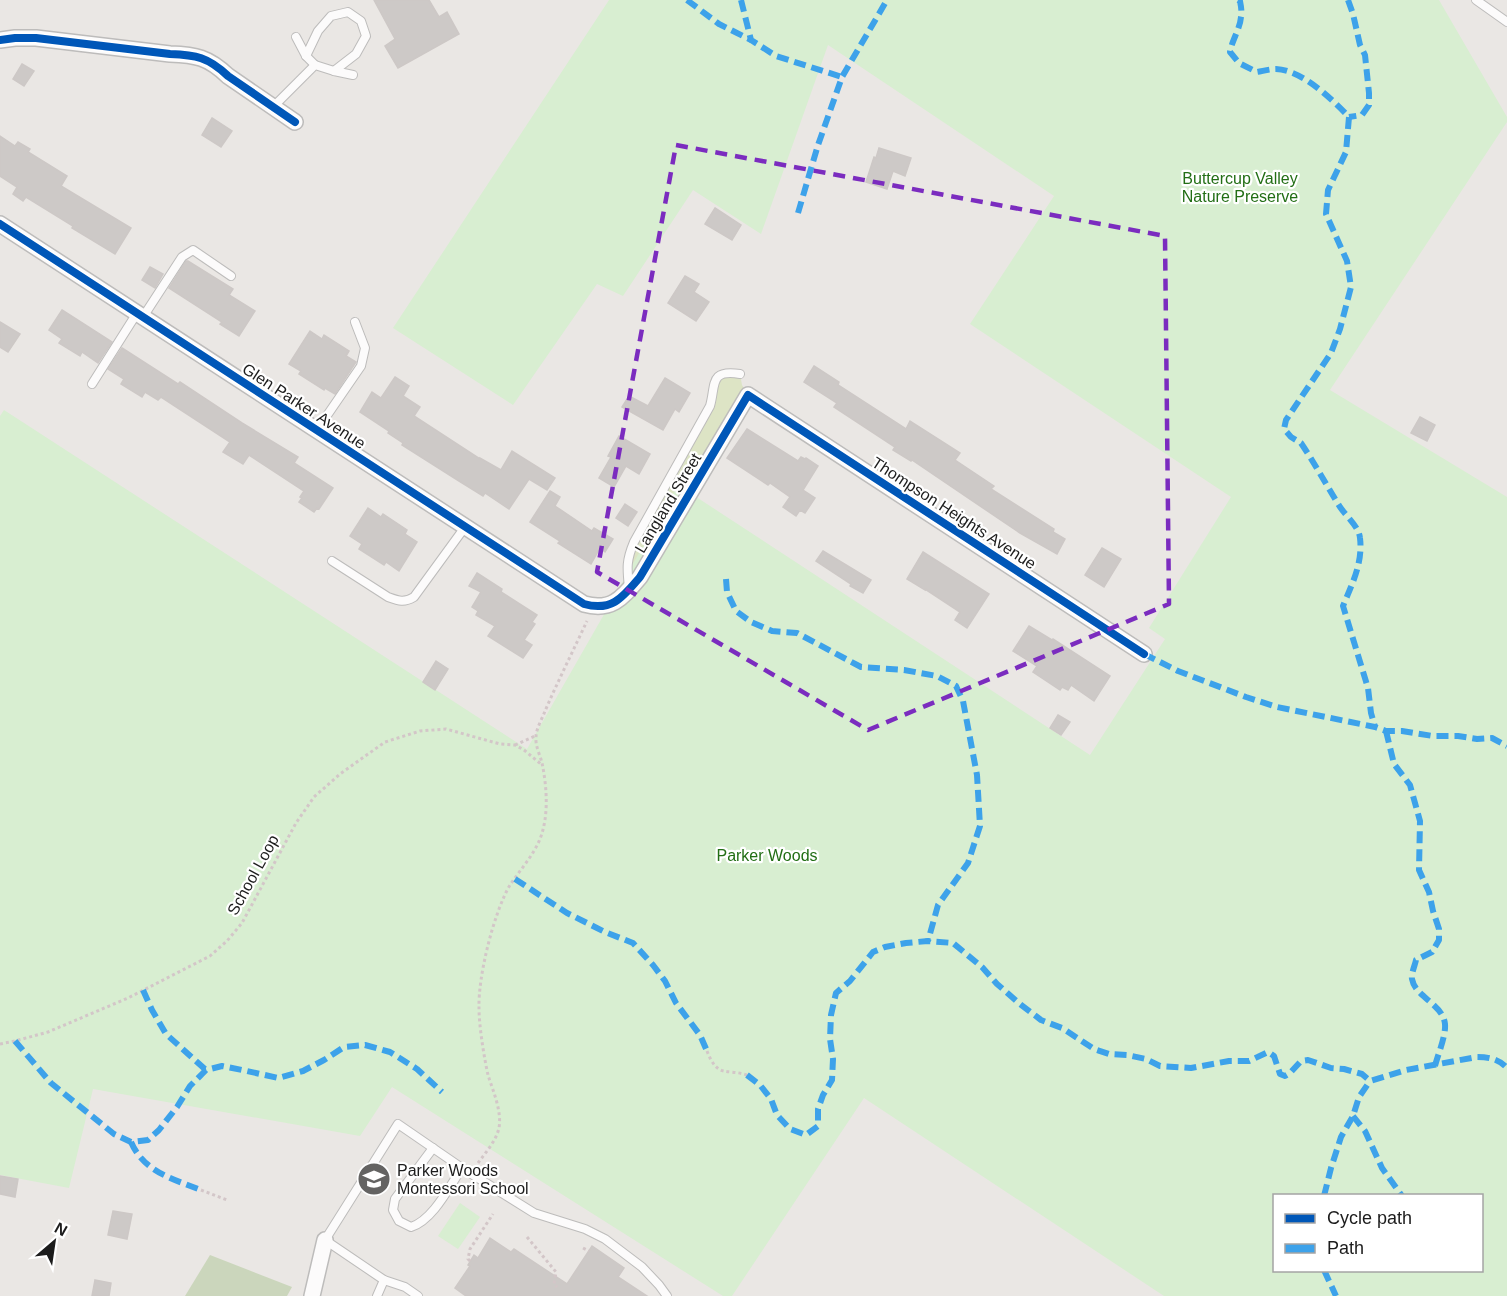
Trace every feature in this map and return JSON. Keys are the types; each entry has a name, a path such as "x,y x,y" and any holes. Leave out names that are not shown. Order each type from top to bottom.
{"street":[{"path":"0,40 36,38 190,55 205,59 295,122"},
{"name":"Glen Parker Avenue","path":"0,224 592,612"},
{"name":"Langland Street","path":"592,612 614,603 640,577 748,394"},
{"name":"Thompson Heights Avenue","path":"748,394 1144,654"},
{"path":"312,1296 325,1240"}],"lane":[{"path":"1476,0 1507,22"},
{"path":"306,56 318,31 331,16 348,12 361,21 366,36 356,54 334,71"},
{"path":"296,37 306,56 315,65 353,75"},
{"path":"273,107 315,65"},
{"path":"92,384 182,257 193,250 231,276"},
{"path":"317,430 361,366 365,348 355,322"},
{"path":"629,590 628,556 710,406 716,378 726,372 740,374"},
{"path":"332,561 388,597 407,601 414,597 465,527"},
{"path":"418,1296 405,1287 384,1281 325,1240 398,1124 534,1213 585,1229 605,1239 642,1267 667,1296"},
{"path":"433,1148 395,1198 393,1210 399,1221 411,1227 430,1216 462,1167"},
{"path":"377,1296 384,1281"}],"path":[{"path":"478,1163 492,1144 499,1126 498,1108 488,1072 479,1006 483,968 493,927 502,903 510,886 531,856 542,833 546,803 542,765 535,736 592,612"},
{"path":"515,745 535,736"},
{"path":"707,1052 711,1061 723,1072 747,1075"},
{"path":"201,1190 226,1200"},
{"path":"470,1261 468,1259 470,1249 493,1214"},
{"path":"527,1237 556,1272 554,1284 557,1287"},
{"path":"583,1248 589,1251"}],"highlighted area":[{"path":"676,145 1165,236 1169,604 868,730 597,572"}],"green space":[{"name":"Parker Woods","path":"609,0 1439,0 1507,117 1507,122 1330,390 1507,497 1507,1296 1164,1296 864,1098 732,1296 723,1296 392,1087 360,1136 93,1089 69,1188 0,1175 0,416 4,410 527,749 678,485 1090,755 1165,639 1149,628 1231,497 970,324 1054,196 828,45 761,234 693,190 623,296 597,284 513,405 393,328"},
{"path":"740,374 742,385 748,395 640,577 627,570 634,542 710,406 716,378"},
{"path":"460,1203 480,1217 458,1249 438,1236"},
{"path":"210,1255 292,1287 287,1296 185,1296"}],"building":[{"path":"374,0 429,0 439,17 447,12 459,34 398,68 385,46 395,39"},
{"path":"22,64 34,71 24,86 13,79"},
{"path":"212,118 232,131 221,147 202,135"},
{"path":"0,136 15,146 18,142 30,149 28,152 67,176 61,186 131,228 115,254 26,197 23,201 13,194 17,187 0,176"},
{"path":"879,148 911,158 905,176 893,171 887,189 866,182"},
{"path":"715,208 741,225 732,240 705,224"},
{"path":"186,261 233,289 229,295 255,311 239,336 220,324 222,322 169,288"},
{"path":"150,267 163,274 155,288 142,280"},
{"path":"685,276 699,284 694,292 709,302 696,321 668,303"},
{"path":"62,310 112,342 98,363 82,352 80,356 59,343 62,339 49,330"},
{"path":"0,322 20,334 8,352 0,347"},
{"path":"310,331 322,339 324,335 349,351 346,356 356,362 335,394 325,388 324,390 299,374 301,371 289,364"},
{"path":"122,348 298,457 294,463 333,488 319,509 317,508 314,512 299,502 304,491 249,455 243,464 223,452 230,442 161,397 158,400 145,392 142,397 121,384 124,379 108,369"},
{"path":"814,366 839,382 838,385 906,429 910,421 960,453 955,460 994,486 991,489 1054,529 1053,532 1065,539 1057,554 1020,533 912,460 893,450 895,447 834,407 837,403 804,382"},
{"path":"395,377 409,386 403,396 420,407 414,416 501,470 512,451 555,478 547,490 529,479 509,509 485,493 483,496 402,445 403,443 388,433 389,431 360,412 372,392 381,398"},
{"path":"665,378 690,393 679,412 675,409 663,430 622,407 629,396 648,406"},
{"path":"1420,417 1435,425 1427,441 1411,433"},
{"path":"747,429 798,461 801,457 806,458 818,466 803,490 815,498 805,513 800,510 796,516 783,507 790,497 727,458"},
{"path":"619,436 650,454 639,474 626,466 614,487 599,478 611,457 608,456"},
{"path":"550,491 560,497 555,506 592,531 594,528 613,539 605,552 600,548 591,564 530,522"},
{"path":"625,504 637,512 628,526 616,518"},
{"path":"368,508 381,517 383,514 407,530 405,534 417,542 399,571 386,562 384,565 359,549 362,544 350,536"},
{"path":"1102,548 1121,559 1104,587 1085,575"},
{"path":"823,551 871,580 863,593 816,561"},
{"path":"923,552 989,594 967,628 955,620 960,612 907,579"},
{"path":"477,573 502,589 501,592 537,615 532,622 535,624 524,640 532,645 523,658 488,636 495,626 476,615 478,611 472,607 481,592 469,586"},
{"path":"1029,626 1110,676 1094,701 1071,685 1068,690 1062,687 1060,690 1033,672 1037,666 1013,651"},
{"path":"436,661 448,669 435,690 423,682"},
{"path":"1058,715 1070,722 1061,735 1050,728"},
{"path":"0,1176 18,1179 15,1197 0,1194"},
{"path":"113,1211 132,1214 127,1239 108,1235"},
{"path":"490,1238 511,1252 514,1249 567,1284 592,1246 624,1268 618,1277 647,1296 466,1296 455,1288 470,1266 468,1265 474,1255 478,1258"},
{"path":"95,1280 111,1283 109,1296 92,1296"}],"marked path":[{"path":"687,0 719,24 751,40"},
{"path":"741,0 751,40 776,56 842,77"},
{"path":"798,213 818,145 842,77 887,0"},
{"path":"1238,0 1241,15 1230,52 1239,63 1257,72 1276,69 1296,74 1325,94 1349,117 1346,152 1328,190 1326,214 1347,261 1351,287 1331,353 1286,420 1284,429 1301,443 1359,534 1360,556 1343,606 1368,688 1375,727"},
{"path":"1348,0 1360,45 1365,55 1369,93 1369,105 1362,115 1349,117"},
{"path":"726,579 727,592 736,611 751,622 772,631 797,633 861,667 904,670 937,676 956,686 963,701 977,775 980,826 968,863 938,905 928,941"},
{"path":"1144,654 1178,671 1277,707 1386,731 1477,739 1492,738 1507,746"},
{"path":"1386,731 1394,764 1410,785 1420,821 1419,870 1429,892 1439,929 1439,940 1432,952 1416,960 1412,977 1418,991 1439,1011 1445,1024 1435,1066"},
{"path":"515,879 567,913 633,943 665,981 676,1003 700,1035 707,1051"},
{"path":"747,1075 760,1085 771,1099 777,1115 790,1129 806,1135 818,1126 818,1109 832,1080 831,1015 836,993 850,981 873,952 885,947 928,941 953,943 982,967 997,984 1041,1020 1062,1028 1094,1049 1109,1054 1146,1059 1160,1066 1191,1068 1229,1061 1249,1061 1268,1052 1274,1056 1280,1074 1285,1076 1301,1061 1308,1060 1331,1068 1362,1074 1370,1081 1406,1070 1477,1057 1494,1059 1507,1068"},
{"path":"143,990 166,1034 206,1070"},
{"path":"15,1041 51,1083 114,1134 131,1142 148,1140 177,1107 190,1086 206,1070 222,1066 278,1078 303,1071 344,1047 365,1045 390,1052 417,1069 442,1092"},
{"path":"1324,1194 1341,1137 1353,1116 1359,1097 1370,1081"},
{"path":"1353,1116 1365,1131 1382,1168 1401,1194"},
{"path":"131,1142 143,1161 151,1167 170,1178 201,1190"},
{"path":"1325,1272 1336,1296"}],"cycle path":[{"path":"0,40 36,38 201,58 295,122"},
{"path":"0,224 584,604 594,606 610,604 628,591 640,577 748,395 1144,654"}],"place":[{"name":"Parker Woods Montessori School","path":"374,1179"}],"park label":[{"name":"Buttercup Valley Nature Preserve","path":"1240,187"}]}
